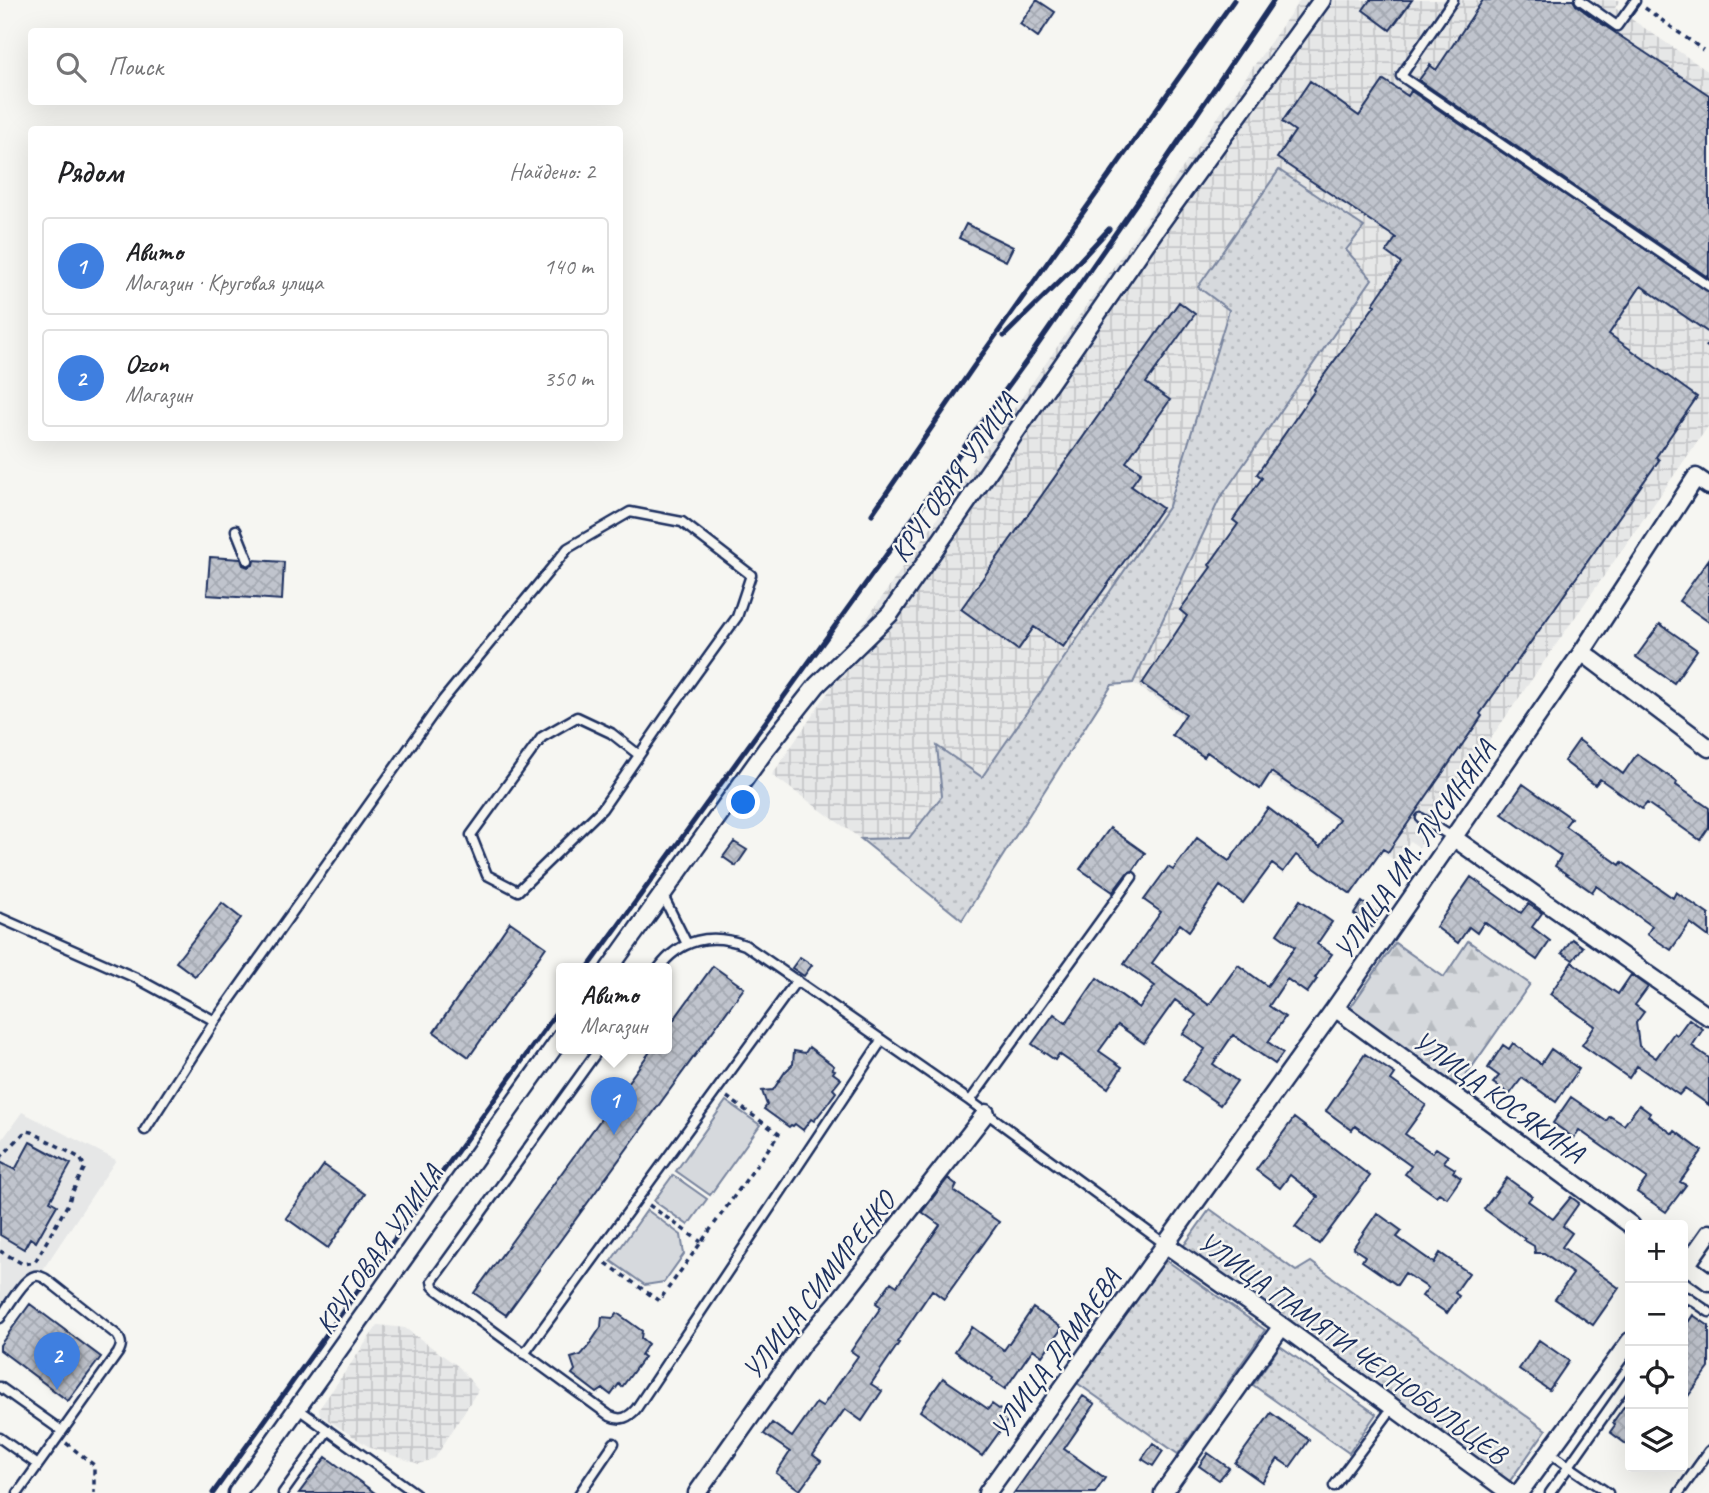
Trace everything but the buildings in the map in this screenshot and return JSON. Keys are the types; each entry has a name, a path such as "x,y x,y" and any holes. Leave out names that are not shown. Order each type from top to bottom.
{"street":[{"name":"КРУГОВАЯ УЛИЦА","path":"613,963 767,748 817,685 890,614 1154,232 1322,0"},
{"name":"УЛИЦА ИМ. ЛУСИНЯНА","path":"1166,1244 1335,1009 1702,481"},
{"path":"1582,652 1709,748"},
{"path":"1454,838 1709,1017"},
{"name":"УЛИЦА КОСЯКИНА","path":"1335,1009 1625,1221"},
{"name":"КРУГОВАЯ УЛИЦА","path":"237,1493 556,1044"},
{"name":"УЛИЦА СИМИРЕНКО","path":"696,1493 802,1344 838,1302 986,1112"},
{"path":"1688,1261 1709,1233"},
{"name":"УЛИЦА ПАМЯТИ ЧЕРНОБЫЛЬЦЕВ","path":"1166,1244 1510,1493"},
{"name":"УЛИЦА ДАМАЕВА","path":"987,1493 1166,1244"},
{"path":"1688,1269 1709,1282"},
{"path":"1163,1493 1282,1326"},
{"path":"1519,1493 1626,1346"}],"lane":[{"path":"1453,0 1401,76 1709,286"},
{"path":"1580,0 1617,26 1635,1"},
{"path":"145,1130 215,1021 451,690 568,548 629,512 682,522 751,575 737,617 602,808 518,891 488,875 471,835 542,737 577,717 611,733 639,755"},
{"path":"236,530 248,560"},
{"path":"1421,818 1454,838"},
{"path":"970,1101 1132,877"},
{"path":"662,894 687,944"},
{"path":"0,918 136,978 215,1021"},
{"path":"663,963 670,954 687,944 709,938 733,940 755,951 986,1112 1166,1244"},
{"path":"524,1354 797,980"},
{"path":"595,1054 432,1281 436,1289 610,1416 618,1419 628,1417 644,1397 882,1040"},
{"path":"0,1318 26,1281 33,1276 40,1276 117,1335 121,1341 118,1353 18,1493"},
{"path":"1688,1298 1709,1312"},
{"path":"1550,1493 1625,1386"},
{"path":"0,1387 60,1434"},
{"path":"1334,1486 1393,1407"},
{"path":"297,1408 415,1493"},
{"path":"283,1493 328,1430"},
{"path":"0,1438 38,1465"},
{"path":"580,1493 614,1443"},
{"path":"1679,1493 1709,1451"},
{"path":"1548,1452 1608,1493"}],"path":[{"path":"1635,1 1703,50"},
{"path":"596,1256 659,1301 779,1134 717,1089"},
{"path":"0,1158 27,1131 80,1158 85,1167 69,1202 35,1262 23,1264 0,1251"},
{"path":"638,1197 701,1242"},
{"path":"60,1434 94,1465 94,1493"}],"shaded area":[{"path":"1300,0 1620,0 1615,8 1709,72 1709,425 1431,824 1419,847 1410,841 1397,862 1133,683 1219,500 1372,279 1346,250 1363,228 1199,287 1229,310 1169,506 981,777 943,796 909,838 861,839 772,775 833,685 831,670"},
{"path":"22,1112 116,1160 44,1268 36,1274 23,1276 0,1310 0,1143"},
{"path":"378,1325 405,1328 459,1367 478,1390 435,1458 419,1464 371,1448 320,1415 319,1409"}],"green space":[{"path":"1279,170 1364,227 1346,250 1372,279 1219,500 1133,683 1112,685 962,920 861,839 909,838 942,796 937,746 982,777 1169,506 1229,310 1198,287"},
{"path":"1468,941 1530,984 1456,1090 1346,1014 1395,943 1444,977"},
{"path":"726,1101 760,1125 710,1195 676,1171"},
{"path":"673,1175 707,1199 688,1225 654,1201"},
{"path":"1210,1209 1296,1271 1311,1262 1546,1430 1507,1485 1180,1251"},
{"path":"647,1210 681,1235 684,1254 664,1282 645,1285 611,1261"},
{"path":"1163,1258 1265,1330 1178,1454 1077,1383"},
{"path":"1280,1346 1376,1414 1349,1453 1253,1385"}],"railway":[{"path":"872,514 1234,0"},
{"path":"591,963 1030,356 1274,0"},
{"path":"1004,336 1109,229"},
{"path":"213,1493 556,1013"}],"place":[{"name":"Авито","path":"614,1135"},
{"name":"Ozon","path":"57,1390"}]}
